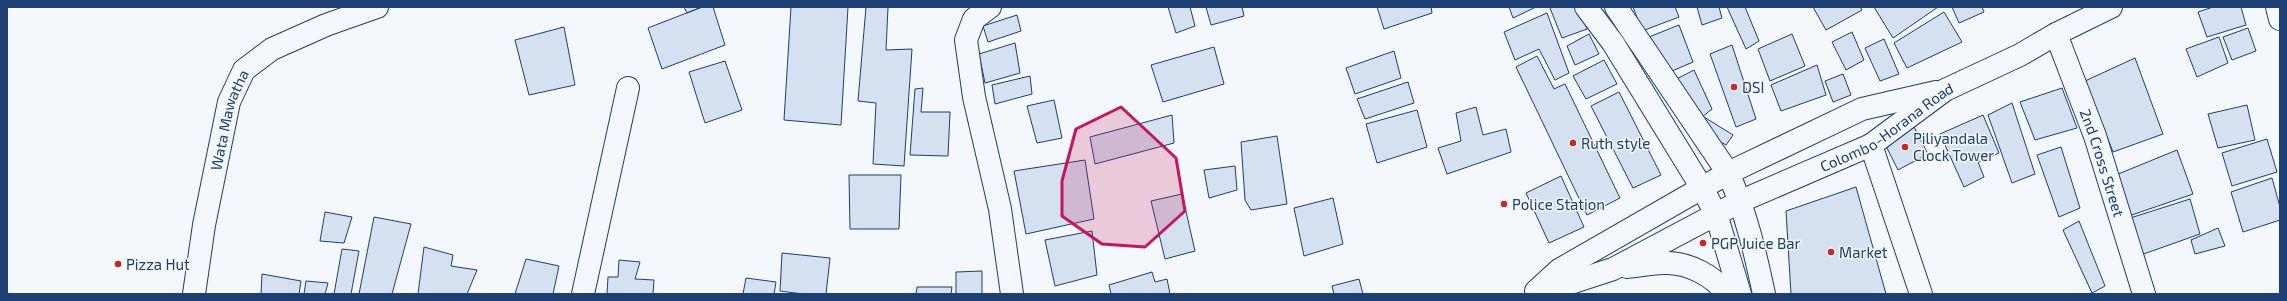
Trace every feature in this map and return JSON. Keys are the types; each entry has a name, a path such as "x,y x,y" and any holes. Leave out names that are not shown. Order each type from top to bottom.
{"main road":[{"name":"Wata Mawatha","path":"194,294 204,225 230,102 244,70 272,49 326,25 377,7"},
{"path":"990,7 974,19 966,40 974,97 1000,209 1012,294"},
{"path":"1586,7 1613,43 1702,188 1716,214 1740,294"},
{"path":"1616,7 1728,173 1741,201 1752,236 1764,294"},
{"path":"1945,90 2020,55 2056,34 2111,7"},
{"path":"2277,7 2280,19"},
{"name":"2nd Cross Street","path":"2056,34 2095,136 2144,294"},
{"path":"583,294 628,88"},
{"name":"Colombo-Horana Road","path":"1532,294 1559,270 1728,173 1862,109 1945,90"},
{"name":"Colombo-Horana Road","path":"1537,294 1613,269 1741,201 1871,145 1945,90"},
{"path":"1871,145 1921,294"},
{"path":"1613,269 1666,262 1695,269 1720,284 1728,294"}],"highlighted area":[{"path":"1121,107 1176,158 1185,211 1145,247 1102,244 1062,216 1062,181 1076,129"}],"building":[{"path":"684,7 702,7 687,13"},
{"path":"702,7 713,7 725,45 662,69 648,28"},
{"path":"791,7 848,7 841,125 784,120"},
{"path":"866,7 888,7 886,50 912,49 904,166 873,164 876,103 858,101"},
{"path":"1168,7 1190,7 1195,26 1176,33"},
{"path":"1206,7 1242,7 1244,16 1211,25"},
{"path":"1377,7 1431,7 1432,13 1384,29"},
{"path":"1509,7 1536,7 1513,18"},
{"path":"1578,7 1587,29 1562,38 1550,8"},
{"path":"1633,7 1675,7 1679,17 1642,31"},
{"path":"1697,7 1719,7 1722,18 1702,25"},
{"path":"1727,7 1745,7 1759,41 1746,49"},
{"path":"1813,7 1860,7 1862,10 1826,30"},
{"path":"1874,7 1938,7 1893,38"},
{"path":"1952,7 1982,7 1984,12 1959,23"},
{"path":"2213,7 2241,7 2246,25 2207,37 2198,12"},
{"path":"1944,12 1962,42 1907,68 1894,43"},
{"path":"1547,13 1569,73 1555,80 1539,49 1515,60 1504,32"},
{"path":"1017,15 1021,31 988,42 983,26"},
{"path":"1679,25 1693,62 1665,74 1649,37"},
{"path":"564,27 575,85 529,95 515,40"},
{"path":"2248,28 2256,51 2232,60 2223,37"},
{"path":"1852,32 1864,60 1846,70 1832,42"},
{"path":"1589,34 1599,54 1575,65 1567,46"},
{"path":"1792,34 1805,66 1770,81 1758,49"},
{"path":"2219,37 2228,63 2197,77 2186,49"},
{"path":"1884,39 1899,74 1880,81 1865,48"},
{"path":"1015,43 1020,73 985,83 979,54"},
{"name":"DSI","path":"1732,45 1756,119 1736,127 1710,54"},
{"path":"1214,47 1224,84 1163,102 1151,65"},
{"path":"1394,51 1401,78 1355,94 1346,68"},
{"name":"Ruth style","path":"1537,56 1554,89 1565,84 1620,198 1587,215 1516,67"},
{"path":"2135,58 2163,134 2113,152 2085,81"},
{"path":"1604,60 1617,84 1586,99 1573,76"},
{"path":"725,61 742,110 705,123 689,72"},
{"path":"1817,65 1826,95 1781,111 1771,85"},
{"path":"1694,70 1712,109 1702,117 1671,82"},
{"path":"1843,74 1851,95 1833,102 1825,81"},
{"path":"1030,76 1032,94 995,104 992,85"},
{"path":"1408,82 1414,103 1365,119 1357,99"},
{"path":"923,88 921,112 950,112 948,156 910,155 915,89"},
{"path":"2062,88 2077,128 2035,140 2020,102"},
{"path":"1619,92 1661,175 1633,188 1591,106"},
{"path":"1054,100 1062,138 1037,143 1027,106"},
{"path":"2012,103 2035,174 2012,183 1988,115"},
{"path":"2247,105 2255,140 2218,148 2208,114"},
{"path":"1476,107 1483,135 1506,129 1511,152 1447,174 1438,148 1461,141 1456,113"},
{"path":"1417,110 1427,147 1377,163 1366,124"},
{"path":"1172,115 1174,143 1095,164 1090,137"},
{"path":"1983,115 1999,153 1978,162 1984,177 1964,187 1940,134"},
{"path":"1704,117 1733,135 1726,145 1698,129"},
{"name":"Piliyandala Clock Tower","path":"1913,125 1928,154 1898,170 1883,140"},
{"path":"1277,136 1287,204 1251,210 1245,200 1241,142"},
{"path":"2267,139 2277,172 2232,186 2222,153"},
{"path":"2061,147 2080,208 2059,217 2037,155"},
{"path":"2177,150 2193,194 2123,218 2111,177"},
{"path":"1085,160 1094,219 1026,234 1014,171"},
{"path":"1235,166 1237,190 1209,198 1204,170"},
{"path":"849,175 901,175 899,229 850,229"},
{"path":"1561,176 1584,227 1549,243 1526,193"},
{"path":"2272,178 2280,207 2280,220 2243,232 2231,192"},
{"name":"Market","path":"1856,187 1886,294 1791,294 1786,211"},
{"path":"1182,194 1195,251 1165,259 1151,201"},
{"path":"1333,198 1343,244 1304,256 1294,208"},
{"path":"2190,199 2200,234 2135,257 2124,220"},
{"path":"325,212 352,217 344,243 320,241"},
{"path":"374,217 411,224 392,294 359,294"},
{"path":"2079,221 2105,286 2092,293 2063,230"},
{"path":"2218,228 2225,246 2195,254 2191,240"},
{"path":"1092,231 1097,275 1055,286 1045,240"},
{"path":"424,247 453,255 451,266 477,270 467,294 418,294"},
{"path":"342,249 359,251 351,294 334,294"},
{"path":"782,253 830,258 826,294 803,294 780,291"},
{"path":"526,259 559,266 553,294 515,294"},
{"path":"619,260 640,262 635,279 654,280 653,294 607,294 608,277 618,277"},
{"path":"982,271 982,294 956,294 956,272"},
{"path":"1152,272 1155,282 1167,279 1170,294 1111,294 1109,285"},
{"path":"262,274 301,281 299,294 261,294"},
{"path":"746,278 776,282 774,294 743,294"},
{"path":"1359,279 1363,294 1334,294 1332,286"},
{"path":"306,281 328,283 325,294 304,294"},
{"path":"917,287 952,287 951,294 916,294"}],"place":[{"name":"DSI","path":"1734,87"},
{"name":"Ruth style","path":"1573,143"},
{"name":"Piliyandala Clock Tower","path":"1905,147"},
{"name":"Police Station","path":"1504,204"},
{"name":"PGP Juice Bar","path":"1703,243"},
{"name":"Market","path":"1831,252"},
{"name":"Pizza Hut","path":"118,264"}]}
